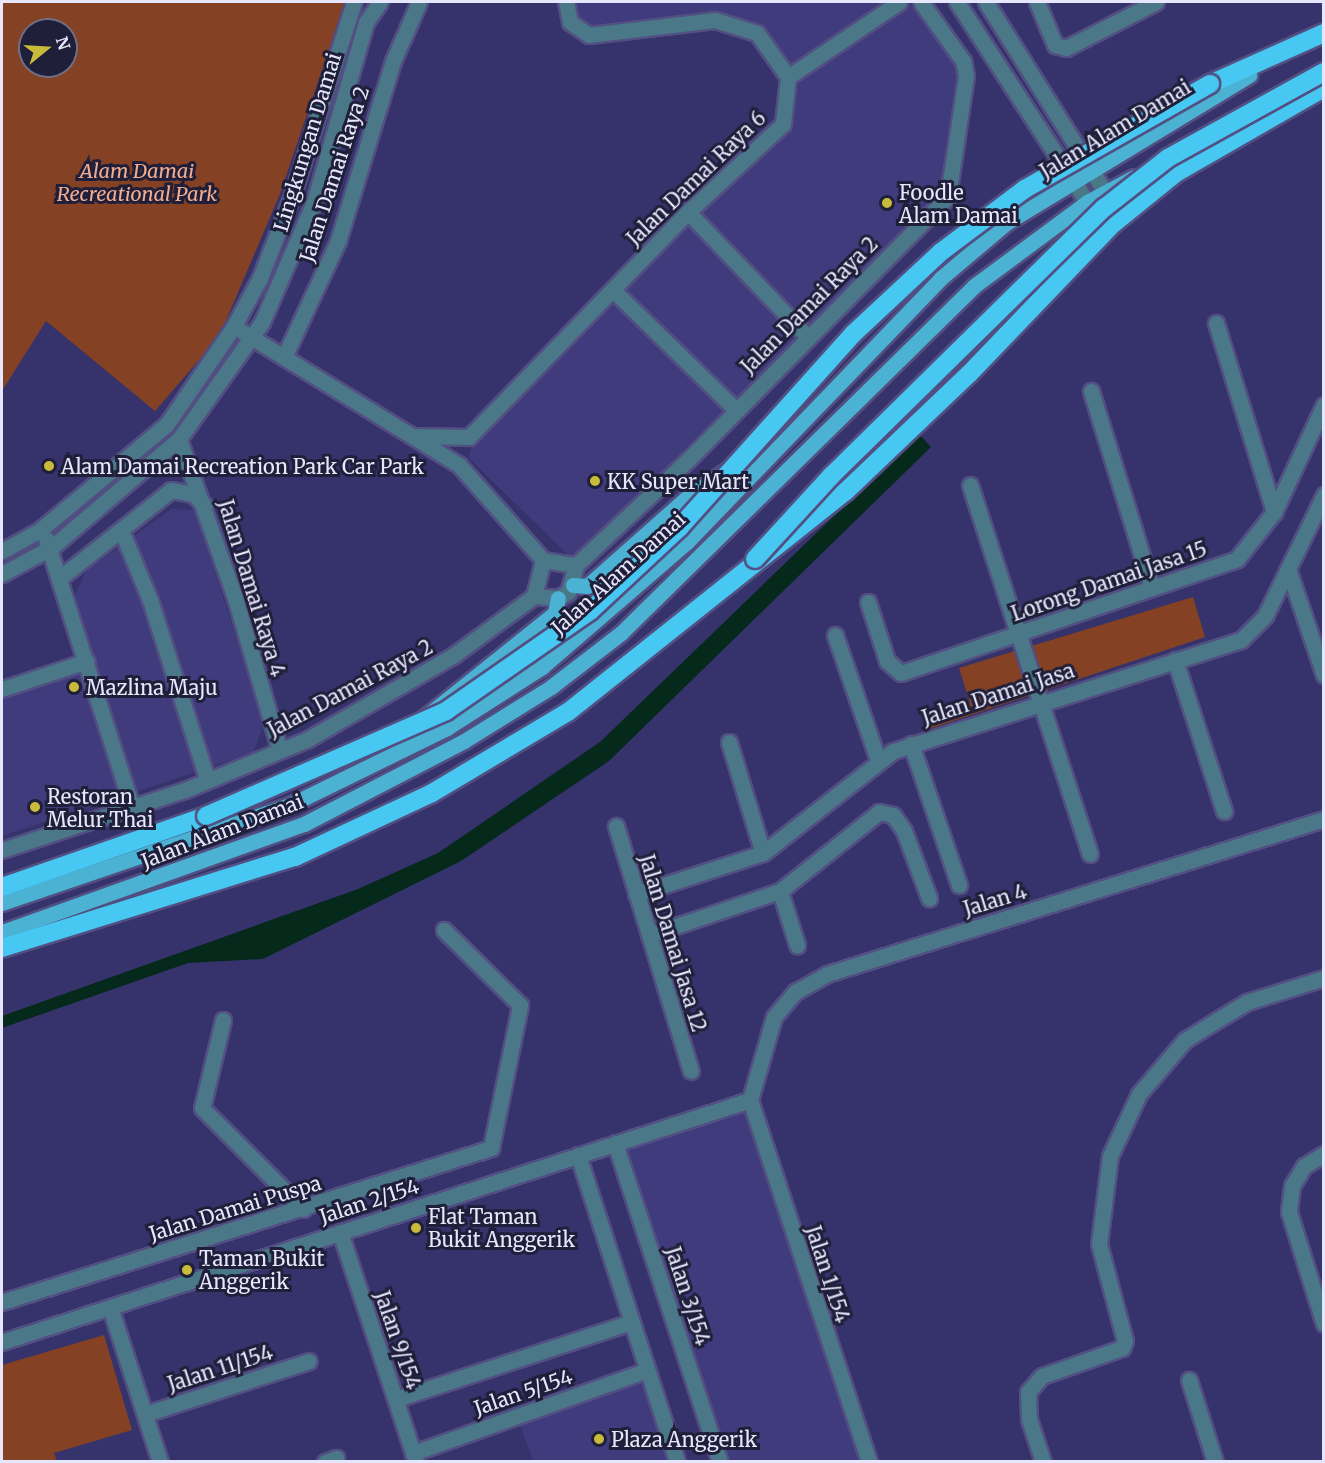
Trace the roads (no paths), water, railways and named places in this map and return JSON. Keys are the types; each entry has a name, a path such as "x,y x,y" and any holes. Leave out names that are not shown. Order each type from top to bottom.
{"highway":[{"path":"2,887 206,816 446,711 590,611 679,528 853,334 941,252 1025,189 1210,84 1323,34"},
{"path":"755,559 831,476 1104,208 1168,158 1323,72"},
{"path":"2,948 215,886 295,857 432,793 568,712 755,559 853,484 1113,224 1176,174 1323,88"}],"main road":[{"name":"Jalan Alam Damai","path":"2,903 281,808 404,750 542,667 596,624 771,456 941,278 1071,178 1323,34"},
{"name":"Jalan Alam Damai","path":"2,932 304,824 464,741 551,687 621,633 974,286 1087,202 1323,67"},
{"path":"1304,77 1323,77"},
{"path":"573,585 586,586 711,478 771,456"},
{"path":"404,750 424,714 555,613 558,598"}],"street":[{"name":"Lingkungan Damai","path":"2,551 40,530 167,424 234,326 260,278 292,196 354,2"},
{"name":"Lingkungan Damai","path":"2,574 52,546 179,439 252,336 281,285 314,202 366,22 380,2"},
{"name":"Jalan Damai Raya 2","path":"284,357 338,240 393,61 418,2"},
{"path":"566,2 570,22 589,35 715,20 738,26 757,33 788,77 899,2"},
{"name":"Jalan Damai Raya 2","path":"576,565 948,196 966,76 963,61 921,2"},
{"path":"957,2 1087,202"},
{"path":"986,2 1105,192"},
{"path":"1037,2 1038,14 1055,45 1066,48 1156,2"},
{"name":"Jalan Damai Raya 6","path":"459,465 469,437 688,212 783,124 788,77"},
{"path":"688,212 806,335"},
{"path":"613,290 735,409"},
{"path":"1216,323 1274,512"},
{"path":"234,326 416,436 459,465 543,560 576,565 573,585 558,598 534,596 543,560"},
{"path":"1091,391 1152,588"},
{"name":"Lorong Damai Jasa 15","path":"868,602 888,661 901,673 1238,559 1274,512 1323,405"},
{"path":"416,436 469,437"},
{"name":"Jalan Damai Raya 4","path":"179,439 205,506 280,751"},
{"path":"970,485 1043,702 1090,854"},
{"path":"61,577 171,490 193,494 205,506"},
{"name":"Jalan Damai Jasa","path":"636,894 763,853 879,760 911,744 1240,640 1256,628 1288,569 1323,495"},
{"path":"40,530 52,546 132,807"},
{"path":"121,530 150,600 207,779"},
{"path":"1288,569 1323,675"},
{"name":"Jalan Damai Raya 2","path":"2,850 132,807 280,751 454,655 534,596"},
{"path":"834,635 879,760"},
{"path":"1175,660 1224,811"},
{"path":"2,689 87,661"},
{"path":"729,742 763,853"},
{"path":"911,744 959,885"},
{"path":"649,935 780,891 879,812 893,815 904,831 929,898"},
{"name":"Jalan 4","path":"750,1100 774,1017 795,992 828,974 1323,819"},
{"name":"Jalan Damai Jasa 12","path":"616,826 691,1071"},
{"path":"780,891 797,945"},
{"name":"Jalan Damai Puspa","path":"2,1302 482,1154 497,1137 520,1005 444,930"},
{"path":"1043,1461 1029,1419 1028,1392 1042,1377 1122,1348 1125,1341 1099,1244 1110,1156 1139,1095 1185,1040 1247,1002 1323,978"},
{"path":"223,1020 202,1108 303,1209"},
{"name":"Jalan 2/154","path":"2,1342 750,1100"},
{"name":"Jalan 1/154","path":"750,1100 869,1461"},
{"name":"Jalan 3/154","path":"615,1143 720,1461"},
{"path":"1323,1154 1304,1166 1292,1186 1289,1212 1323,1324"},
{"path":"578,1155 677,1461"},
{"name":"Jalan 9/154","path":"340,1232 415,1457"},
{"path":"110,1307 160,1461"},
{"name":"Jalan 5/154","path":"396,1399 632,1322"},
{"name":"Jalan 11/154","path":"145,1414 309,1361"},
{"name":"Jalan 5/154","path":"415,1457 647,1370"},
{"path":"1189,1380 1215,1461"}],"place":[{"name":"Foodle Alam Damai","path":"887,203"},
{"name":"Alam Damai Recreation Park Car Park","path":"49,466"},
{"name":"KK Super Mart","path":"595,481"},
{"name":"Mazlina Maju","path":"74,687"},
{"name":"Restoran Melur Thai","path":"35,807"},
{"name":"Flat Taman Bukit Anggerik","path":"416,1228"},
{"name":"Taman Bukit Anggerik","path":"187,1270"},
{"name":"Plaza Anggerik","path":"599,1439"}],"park label":[{"name":"Alam Damai Recreational Park","path":"137,182"}]}
